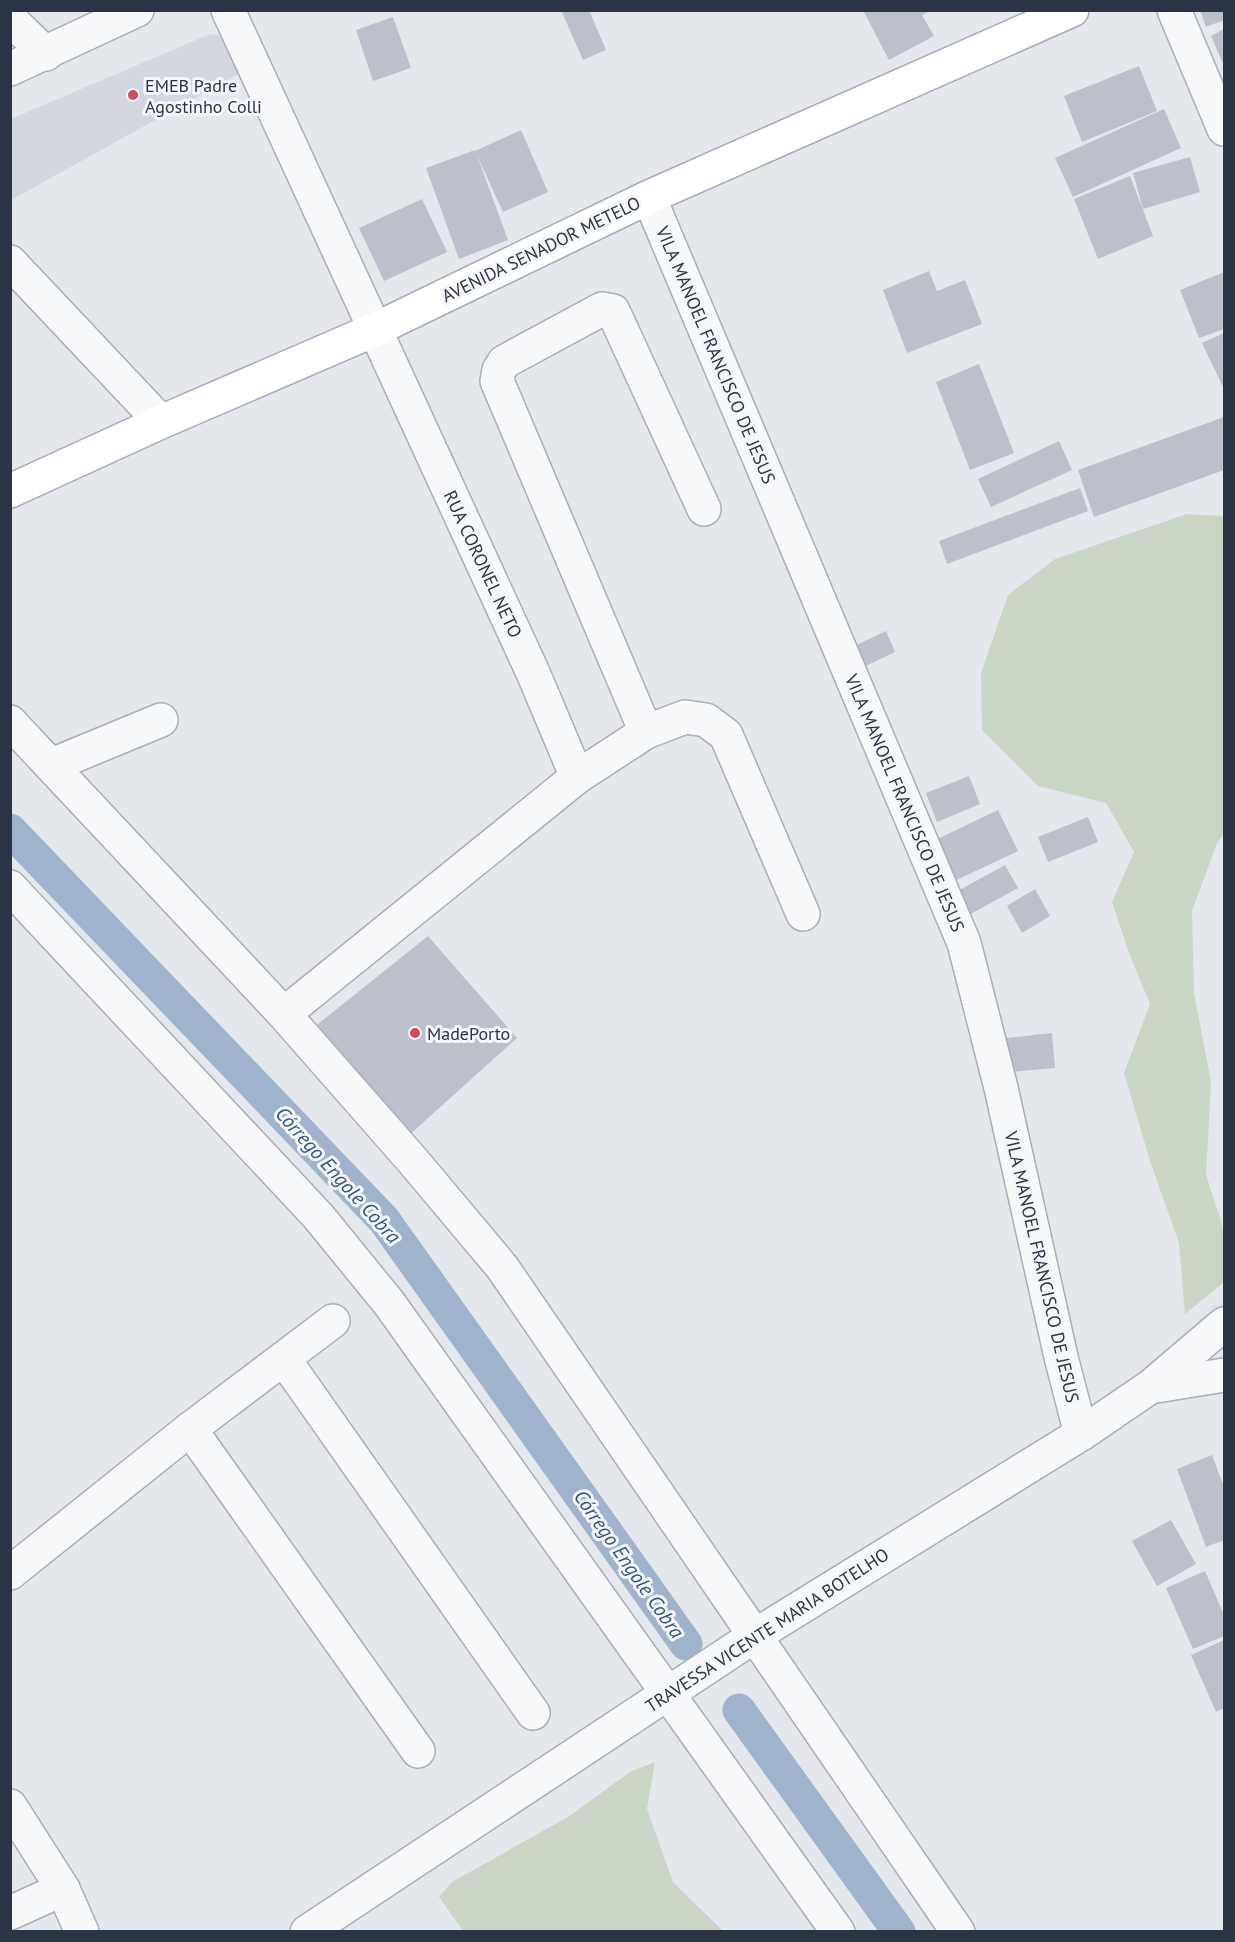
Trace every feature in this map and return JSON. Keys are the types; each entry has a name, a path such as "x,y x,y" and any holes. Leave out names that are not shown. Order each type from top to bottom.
{"main road":[{"name":"AVENIDA SENADOR METELO","path":"10,491 161,422 374,330 649,197 1072,10"}],"street":[{"path":"10,69 137,10"},
{"name":"RUA CORONEL NETO","path":"228,10 534,675 577,777"},
{"path":"1174,10 1224,129"},
{"path":"10,20 46,54"},
{"name":"VILA MANOEL FRANCISCO DE JESUS","path":"649,197 964,943 1001,1088 1061,1357 1081,1434"},
{"path":"10,262 161,422"},
{"path":"646,732 497,381 499,370 504,362 602,309 614,311 704,509"},
{"path":"284,1014 577,777 646,732 685,717 706,720 726,735 803,914"},
{"path":"52,765 161,720"},
{"path":"10,722 284,1014 502,1267 958,1932"},
{"path":"10,887 326,1225 389,1303 838,1932"},
{"path":"10,1573 190,1429 333,1321"},
{"name":"TRAVESSA VICENTE MARIA BOTELHO","path":"307,1932 347,1920 668,1693 756,1635 1081,1434 1150,1387 1224,1324"},
{"path":"284,1359 533,1713"},
{"path":"1150,1387 1224,1375"},
{"path":"190,1429 418,1750"},
{"path":"10,1806 63,1889 82,1932"},
{"path":"10,1913 63,1889"}],"shaded area":[{"name":"EMEB Padre Agostinho Colli","path":"210,34 226,37 242,72 11,200 11,119"}],"green space":[{"path":"1187,514 1224,516 1224,834 1217,843 1192,911 1194,993 1211,1082 1206,1175 1224,1231 1224,1282 1185,1314 1179,1243 1151,1164 1124,1073 1150,1004 1129,953 1112,902 1134,852 1106,803 1038,786 982,730 981,673 1008,595 1055,559"},
{"path":"655,1762 647,1809 673,1882 723,1931 463,1931 439,1897 452,1882 568,1817 630,1772"}],"building":[{"path":"561,10 589,10 606,50 583,60"},
{"path":"863,10 932,10 922,15 934,36 889,60"},
{"path":"1200,10 1224,10 1224,20 1206,27"},
{"path":"393,17 411,68 373,81 356,30"},
{"path":"1224,29 1224,66 1211,36"},
{"path":"1139,66 1157,111 1082,142 1064,96"},
{"path":"1164,109 1181,148 1073,197 1055,158"},
{"path":"521,130 548,192 503,212 475,151"},
{"path":"475,150 508,240 459,259 426,168"},
{"path":"1190,157 1200,192 1143,209 1133,173"},
{"path":"1130,176 1153,236 1098,259 1074,199"},
{"path":"422,199 447,252 384,281 359,228"},
{"path":"929,271 937,291 965,280 982,324 907,353 883,290"},
{"path":"1224,272 1224,329 1199,338 1180,290"},
{"path":"1224,333 1224,389 1202,343"},
{"path":"979,364 1014,453 970,470 936,382"},
{"path":"1224,417 1224,470 1094,517 1078,470"},
{"path":"1059,441 1072,470 991,507 978,479"},
{"path":"1080,488 1088,511 947,564 939,541"},
{"path":"886,631 895,652 855,671 846,650"},
{"path":"969,776 980,804 937,822 926,793"},
{"path":"998,810 1018,851 948,884 929,843"},
{"path":"1088,817 1098,842 1048,862 1038,837"},
{"path":"1005,865 1018,888 969,915 956,892"},
{"path":"1035,889 1050,916 1022,933 1007,906"},
{"name":"MadePorto","path":"428,936 517,1038 407,1137 313,1028"},
{"path":"1052,1033 1055,1068 1001,1073 997,1039"},
{"path":"1212,1455 1224,1487 1224,1540 1206,1547 1177,1469"},
{"path":"1171,1520 1196,1564 1157,1586 1132,1541"},
{"path":"1205,1571 1224,1615 1224,1636 1193,1649 1166,1588"},
{"path":"1224,1640 1224,1708 1216,1712 1191,1655"}],"waterway":[{"name":"Córrego Engole Cobra","path":"10,830 384,1220 686,1644"},
{"name":"Córrego Engole Cobra","path":"739,1710 899,1932"}],"place":[{"name":"EMEB Padre Agostinho Colli","path":"133,95"},
{"name":"MadePorto","path":"415,1033"}]}
